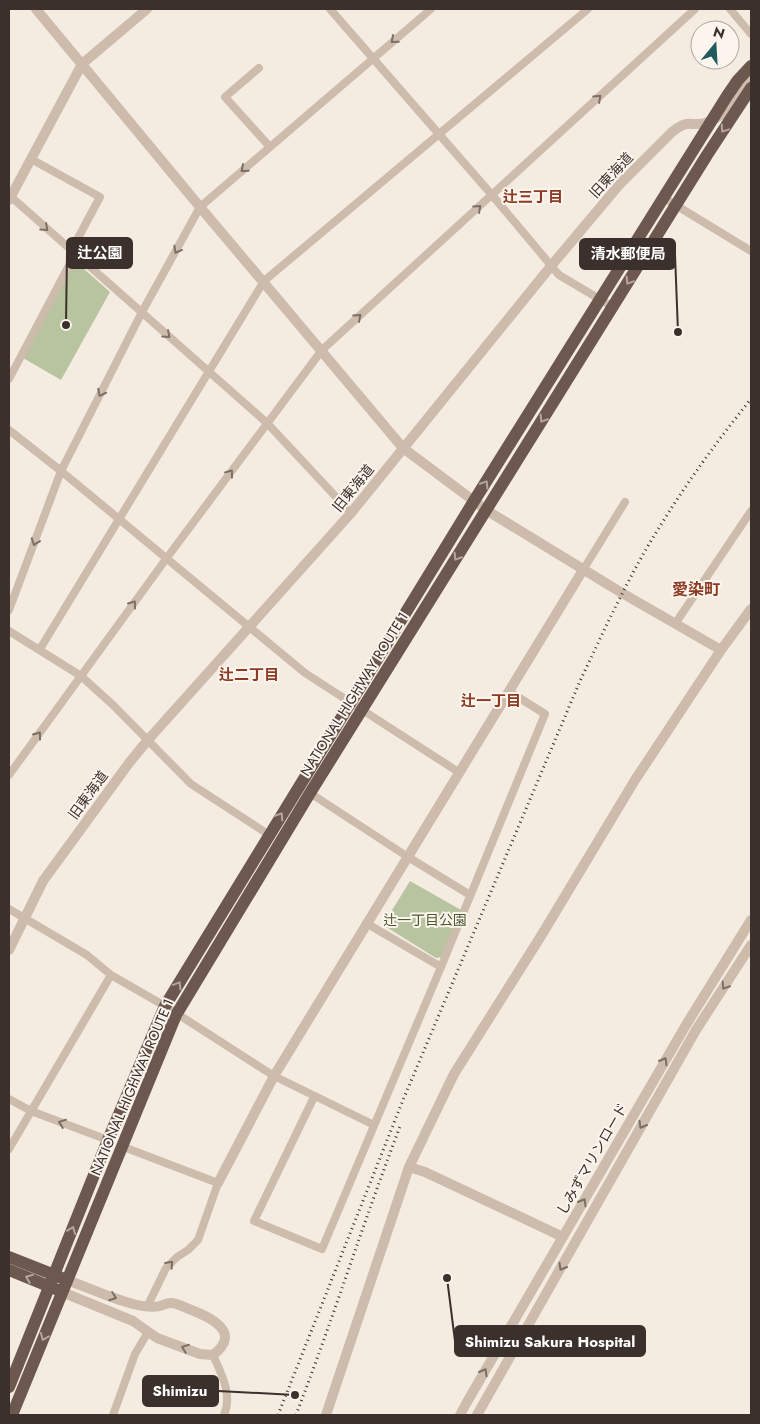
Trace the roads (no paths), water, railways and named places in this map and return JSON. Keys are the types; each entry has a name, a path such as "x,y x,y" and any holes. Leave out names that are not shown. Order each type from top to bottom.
{"highway":[{"name":"NATIONAL HIGHWAY ROUTE 1","path":"9,1387 164,1006 268,834 599,300 738,80 751,66"},
{"name":"NATIONAL HIGHWAY ROUTE 1","path":"12,1415 176,1015 310,793 707,155 751,88"},
{"path":"9,1258 52,1281"},
{"path":"9,1270 65,1286"}],"street":[{"path":"36,9 403,448 486,510 721,650"},
{"path":"147,9 82,64 9,197 267,423 351,513"},
{"path":"330,9 559,275 613,307"},
{"path":"9,610 61,471 142,312 200,207 431,9"},
{"path":"40,650 264,281 588,9"},
{"path":"10,770 322,350 695,9"},
{"path":"730,9 751,34"},
{"path":"259,68 225,97 270,147"},
{"path":"713,120 727,110 748,82 751,81"},
{"name":"旧東海道","path":"9,950 43,881 147,740 351,513 619,185 682,124 713,120"},
{"path":"9,379 100,197 31,159"},
{"path":"664,198 751,251"},
{"path":"9,430 305,673 460,774"},
{"path":"147,1307 166,1268 198,1240 218,1183 274,1076 625,502"},
{"path":"675,624 751,511"},
{"path":"326,1415 410,1167 454,1074 541,936 635,780 721,650 751,609"},
{"path":"9,631 81,676 191,784 282,842"},
{"path":"314,1097 254,1221 322,1250 442,967 545,714 510,692"},
{"path":"310,793 470,895"},
{"path":"9,909 86,955 111,975 164,1006 274,1076 374,1125"},
{"name":"しみずマリンロード","path":"460,1415 686,1025 751,920"},
{"path":"366,923 442,967"},
{"name":"しみずマリンロード","path":"477,1415 696,1030 751,944"},
{"path":"9,1150 111,975"},
{"path":"9,1099 31,1111 108,1140"},
{"path":"121,1146 218,1183"},
{"path":"410,1167 425,1172 562,1237"},
{"path":"65,1286 147,1307 171,1303 217,1322 225,1336 222,1346 213,1355 200,1354 157,1338 133,1321 65,1286"},
{"path":"113,1415 135,1354 148,1332"},
{"path":"213,1355 226,1386 228,1402 224,1415"}],"railway":[{"path":"278,1415 403,1100 580,681 611,615 657,531 695,473 751,399"},
{"path":"296,1415 401,1124"}],"place":[{"name":"辻公園","path":"66,325"},
{"name":"清水郵便局","path":"678,332"},
{"name":"Shimizu Sakura Hospital","path":"447,1278"},
{"name":"Shimizu","path":"295,1395"}],"district":[{"name":"辻三丁目","path":"533,197"},
{"name":"愛染町","path":"696,589"},
{"name":"辻二丁目","path":"249,675"},
{"name":"辻一丁目","path":"491,701"}],"park label":[{"name":"辻一丁目公園","path":"425,920"}]}
